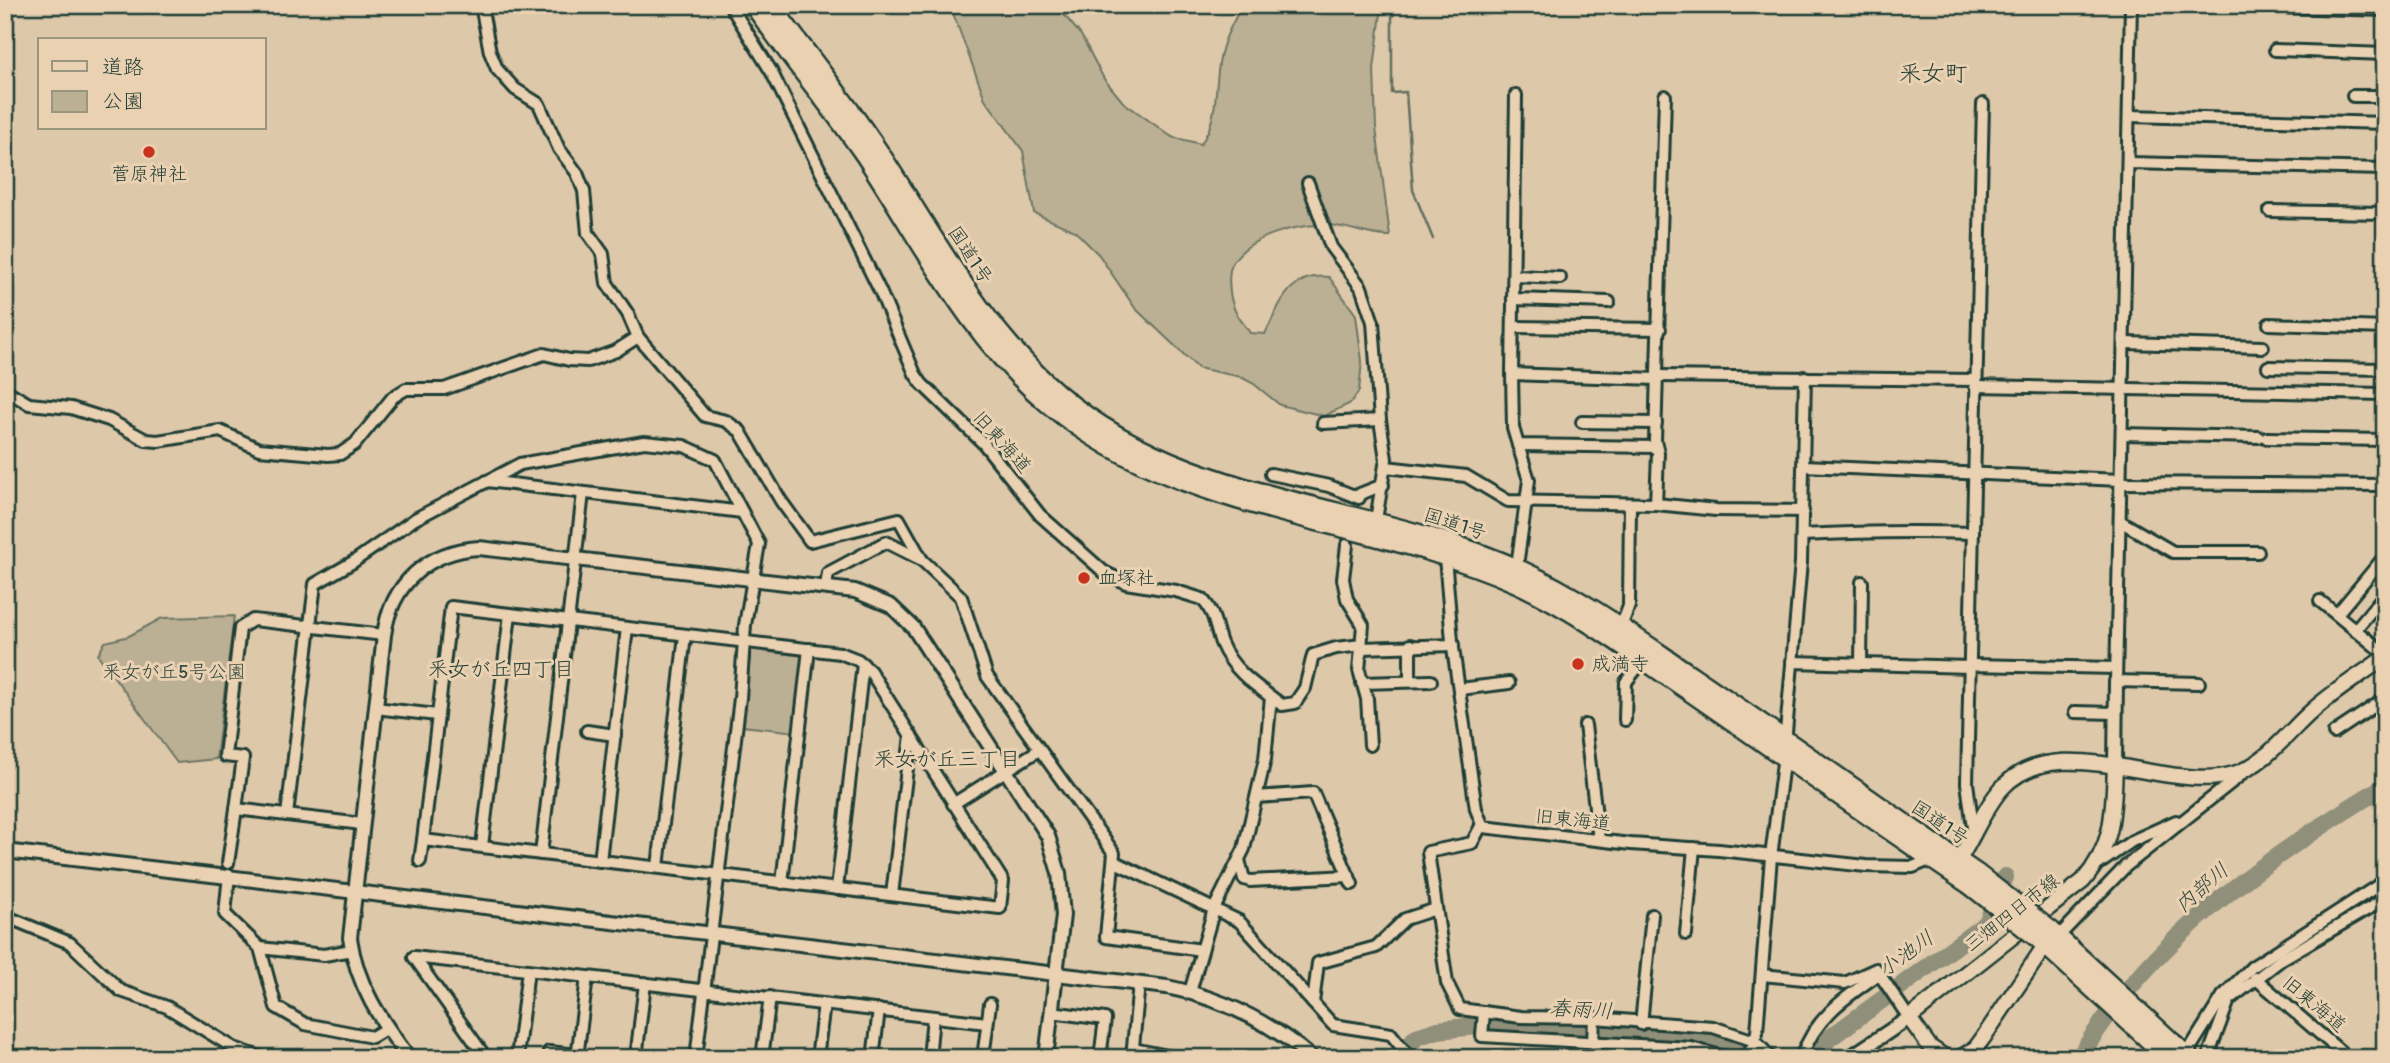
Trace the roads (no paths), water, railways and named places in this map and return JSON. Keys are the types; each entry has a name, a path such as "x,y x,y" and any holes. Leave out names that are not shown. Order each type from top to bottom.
{"highway":[{"name":"国道1号","path":"754,5 864,153 969,316 1004,361 1049,405 1113,449 1172,477 1235,498 1444,542 1621,626 1932,859 1973,879"},
{"name":"国道1号","path":"771,5 866,132 984,314 1014,352 1058,394 1126,441 1182,466 1375,529 1445,556 1516,575 1958,861 1973,879 2053,942 2178,1055"}],"main road":[{"path":"1958,861 2002,788 2025,772 2052,764 2115,765 2205,778 2234,774 2258,761 2314,709 2385,656"},
{"name":"三畑四日市線","path":"1906,1012 2083,881 2096,866 2108,843 2115,765"},
{"path":"1960,1058 1975,1049 2053,942"},
{"path":"1906,1012 1930,1047 1946,1058"}],"street":[{"path":"481,5 490,52 497,69 515,89 538,104 559,149 577,173 584,191 588,233 603,254 607,283 628,314 638,337 705,415 726,421 740,431 781,501 810,541 899,519 922,560"},
{"name":"旧東海道","path":"730,5 771,71 880,291 915,374 922,384 984,444 1040,515 1104,572 1126,583 1176,591 1202,599 1209,607 1222,645 1236,665 1248,681 1271,697"},
{"path":"2115,765 2126,343 2131,5"},
{"path":"2275,7 2385,10"},
{"path":"2275,50 2385,54"},
{"path":"1516,95 1513,428 1529,480 1528,503 1516,575"},
{"path":"1656,504 1665,96"},
{"path":"2353,96 2385,96"},
{"path":"1974,837 1967,783 1983,104"},
{"path":"2129,116 2385,123"},
{"path":"2128,163 2385,169"},
{"path":"1308,183 1331,247 1361,287 1369,304 1386,467 1375,529"},
{"path":"2270,211 2385,213"},
{"path":"1514,276 1560,278"},
{"path":"1513,299 1609,302"},
{"path":"2269,324 2385,327"},
{"path":"1513,327 1660,329"},
{"path":"5,390 29,404 71,408 116,422 146,440 220,431 258,449 340,454 355,444 393,397 406,388 444,390 544,354 587,361 606,356 638,337"},
{"path":"2126,343 2263,347"},
{"path":"2268,367 2385,369"},
{"path":"1512,374 1658,378 1805,377 2385,394"},
{"path":"1746,1058 1754,1044 1792,662 1802,535 1805,377"},
{"path":"1323,423 1380,420"},
{"path":"1582,422 1656,423"},
{"path":"2122,433 2385,440"},
{"path":"287,815 315,584 353,562 404,526 520,464 644,442 684,446 715,460 759,544 696,1058"},
{"path":"1518,445 1657,447"},
{"path":"1804,466 2121,481 2385,485"},
{"path":"1386,467 1466,476 1502,498 1528,503 1656,504 1716,510 1803,511"},
{"path":"1271,474 1329,486 1357,503 1360,494 1383,485"},
{"path":"486,481 742,512"},
{"path":"541,854 583,493"},
{"path":"1621,626 1629,606 1630,504"},
{"path":"2120,521 2173,552 2258,552"},
{"path":"1802,535 1883,534 1905,530 1972,533"},
{"path":"826,587 828,573 886,542 922,560 961,597 987,676 1114,853 1106,937 1202,950"},
{"path":"1348,545 1343,574 1345,595 1363,625 1359,670 1367,699 1370,745"},
{"path":"409,1058 365,994 352,950 350,924 384,635 388,611 397,593 419,568 441,556 479,548 855,591 880,600 913,627 1038,819 1054,853 1063,915 1046,1058"},
{"path":"1445,556 1453,645 1476,809 1481,826 1472,843 1428,852 1447,983 1456,1004 1463,1010 1484,1014 1713,1027 1754,1044 1771,1058"},
{"path":"2337,614 2385,556"},
{"path":"1861,664 1862,582"},
{"path":"2355,630 2385,594"},
{"path":"2320,601 2385,656"},
{"path":"420,862 422,840 437,715 451,607 840,653 863,664 1003,881 1000,908 422,840"},
{"path":"482,846 510,614"},
{"path":"384,635 253,620 240,628 225,756 243,758 225,914 260,948 276,1007 305,1024 372,1037 387,1028"},
{"path":"600,861 627,628"},
{"path":"658,867 685,635"},
{"path":"1410,645 1410,681"},
{"path":"1190,992 1214,909 1239,860 1257,797 1271,697 1282,705 1295,703 1304,688 1314,655 1336,648 1453,645"},
{"path":"782,883 809,649"},
{"path":"1625,720 1626,682 1644,659"},
{"path":"1792,662 1970,666 2116,674 2199,683"},
{"path":"836,889 863,664"},
{"path":"1362,683 1431,681"},
{"path":"1460,689 1509,683"},
{"path":"2334,733 2385,699"},
{"path":"375,708 437,715"},
{"path":"2075,712 2115,713"},
{"path":"1585,726 1599,840"},
{"path":"587,731 615,735"},
{"path":"892,895 911,735"},
{"path":"953,804 1039,750"},
{"path":"2053,942 2126,866 2258,761"},
{"path":"1239,860 1244,880 1351,880 1313,793 1257,797"},
{"path":"236,809 362,824"},
{"path":"2096,866 2132,841 2195,813"},
{"name":"旧東海道","path":"1481,826 1771,857 1913,867 1932,859"},
{"path":"1686,933 1694,848"},
{"path":"5,850 229,869 354,891 1139,983 1190,992 1261,1022 1312,1058"},
{"path":"1115,862 1239,921 1333,1025 1391,1034 1408,1056"},
{"path":"2178,1055 2226,998 2272,951 2385,881"},
{"path":"2210,1051 2226,998 2385,899"},
{"path":"1313,1003 1318,963 1376,947 1405,919 1436,909"},
{"path":"1641,1024 1652,915"},
{"path":"5,916 70,943 121,991 167,1007 234,1048 263,1058"},
{"path":"260,948 324,955 352,950"},
{"path":"486,1058 414,957 987,1023"},
{"path":"1762,975 1845,983 1876,969 1906,1012 1849,1058"},
{"path":"517,1058 528,970"},
{"path":"1801,1058 1826,1014 1880,975"},
{"path":"549,1052 577,1056 587,977"},
{"name":"旧東海道","path":"2255,978 2348,1058"},
{"path":"1139,983 1133,1054 1178,1058"},
{"path":"636,1058 645,984"},
{"path":"762,1058 770,997"},
{"path":"817,1058 824,1003"},
{"path":"983,1058 990,1004"},
{"path":"873,1058 879,1010"},
{"path":"1051,1012 1105,1019 1100,1058"},
{"path":"1484,1014 1482,1036 1691,1048 1728,1058"},
{"path":"929,1058 933,1017"},
{"path":"1593,1041 1594,1021"}],"waterway":[{"path":"1399,5 1392,17 1392,93 1406,92 1413,190 1433,239"},
{"name":"内部川","path":"2079,1058 2108,1015 2141,975 2215,904 2298,842 2385,786"},
{"name":"小池川","path":"1819,1058 1827,1040 1987,923 2005,877"},
{"name":"春雨川","path":"1409,1046 1416,1037 1438,1030 1476,1026 1704,1040 1726,1044 1752,1058"}],"place":[{"name":"菅原神社","path":"149,152"},
{"name":"血塚社","path":"1084,578"},
{"name":"成満寺","path":"1578,664"}],"district":[{"name":"釆女町","path":"1933,73"},
{"name":"釆女が丘四丁目","path":"501,669"},
{"name":"釆女が丘三丁目","path":"947,759"}],"park label":[{"name":"釆女が丘5号公園","path":"174,672"}]}
